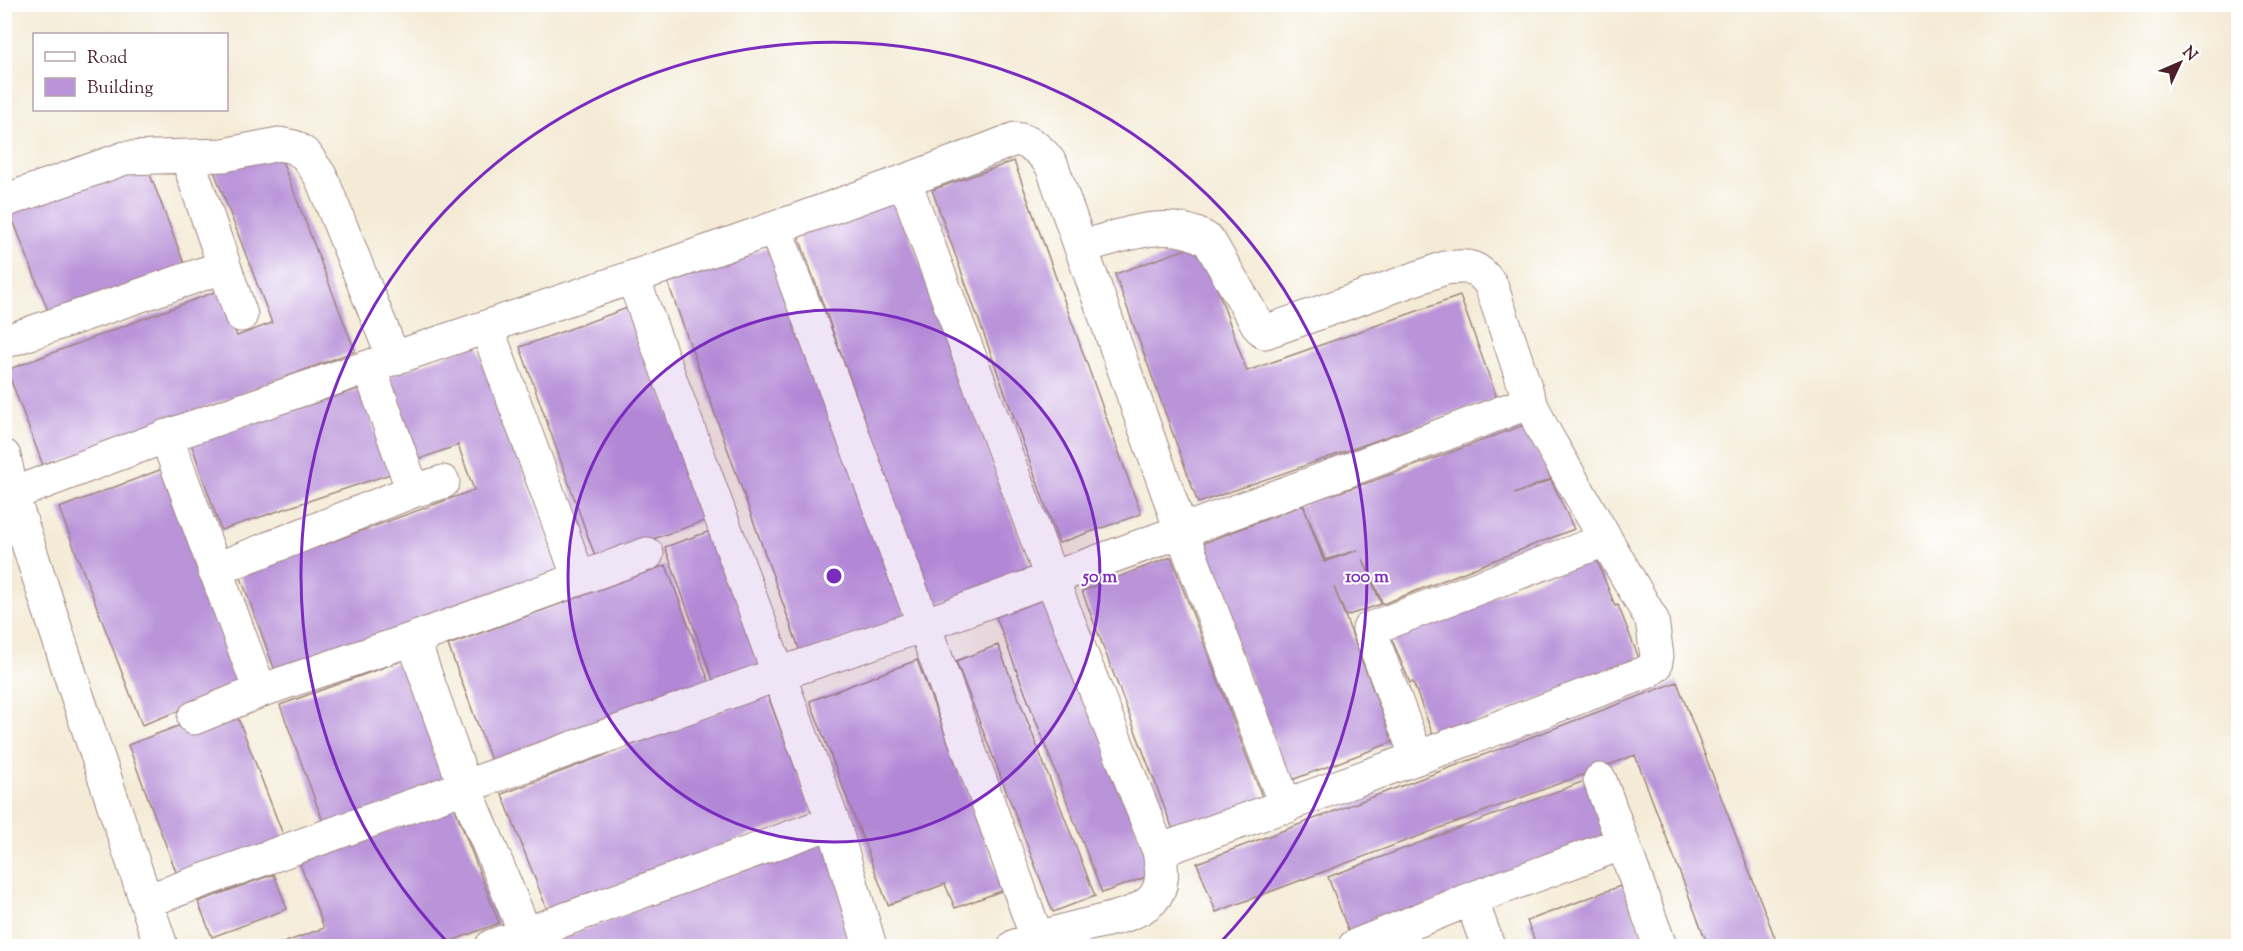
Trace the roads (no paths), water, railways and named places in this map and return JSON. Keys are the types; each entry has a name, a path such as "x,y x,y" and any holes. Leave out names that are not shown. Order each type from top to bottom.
{"street":[{"path":"161,946 7,472 166,436 633,278 905,182 1015,138 1039,149 1052,166 1181,530 1286,807"},
{"path":"4,201 124,158 224,155 279,144 294,147 306,155 321,177 381,363 428,487 214,570"},
{"path":"187,157 241,315"},
{"path":"774,228 924,625 1026,942 1130,913 1152,900 1160,887 1163,875 1160,851 1051,577 905,182"},
{"path":"1081,247 1152,229 1177,228 1196,232 1209,241 1259,327 1265,332 1445,268 1472,267 1485,276 1491,285 1530,402 1543,430 1605,540 1622,564 1652,620 1657,656 1655,666 1647,672 1418,759 1160,851"},
{"path":"4,342 223,267"},
{"path":"633,278 833,822 870,946"},
{"path":"487,328 579,578"},
{"path":"146,902 779,674 924,625 1530,402"},
{"path":"166,436 260,691"},
{"path":"1418,759 1369,629 1605,540"},
{"path":"194,718 260,691 413,639 647,554"},
{"path":"413,639 465,787 526,935"},
{"path":"1600,780 1660,946"},
{"path":"492,946 833,822"},
{"path":"1356,946 1471,899 1623,843"},
{"path":"1471,899 1488,946"}]}
